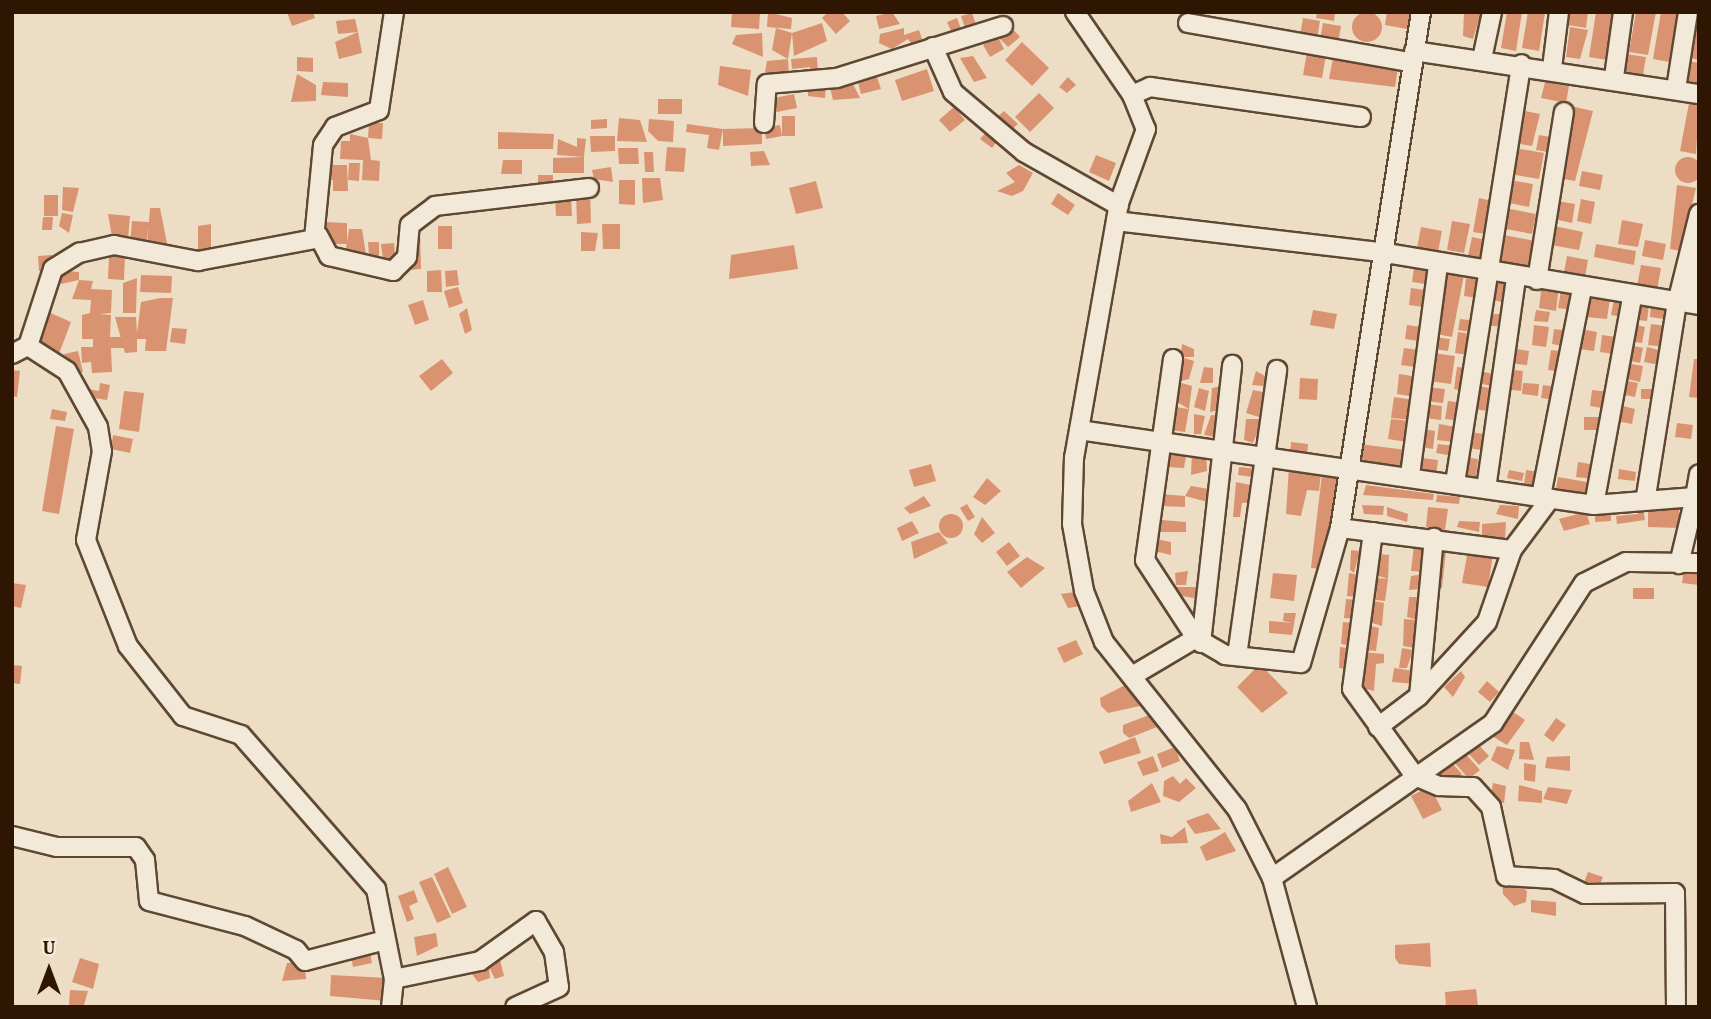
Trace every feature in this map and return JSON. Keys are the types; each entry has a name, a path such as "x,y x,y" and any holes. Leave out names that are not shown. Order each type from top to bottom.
{"street":[{"path":"394,12 379,110 335,127 323,145 318,235 329,256 393,271 407,257 410,225 435,206 589,188"},
{"path":"1076,12 1132,94 1146,130 1118,214 1079,430 1071,503 1084,592 1100,634 1237,809 1272,878 1307,1007"},
{"path":"1174,359 1160,438 1145,560 1199,641 1237,656 1301,663 1340,528 1345,470 1420,12"},
{"path":"1482,59 1492,12"},
{"path":"1552,68 1559,12"},
{"path":"1614,78 1623,12"},
{"path":"1676,89 1688,12"},
{"path":"1188,23 1412,56 1482,59 1552,68 1699,93"},
{"path":"764,124 767,84 837,78 1003,26"},
{"path":"933,47 953,92 1024,152 1118,214 1380,253 1438,266 1464,265 1486,275 1517,277 1690,304"},
{"path":"1455,483 1521,64"},
{"path":"1132,94 1150,87 1362,117"},
{"path":"1537,280 1564,112"},
{"path":"1690,304 1699,214"},
{"path":"318,235 303,244 198,261 114,245 79,253 52,269 20,350 67,371 98,427 102,451 86,540 128,646 183,716 241,734 376,888 394,979 391,1007"},
{"path":"1646,496 1699,253"},
{"path":"1410,475 1438,266"},
{"path":"1486,489 1517,277"},
{"path":"1378,727 1419,696 1487,622 1512,550 1546,497 1581,288"},
{"path":"1594,505 1632,297"},
{"path":"1199,641 1232,365"},
{"path":"1237,656 1278,370"},
{"path":"1079,430 1160,438 1345,470 1410,475 1594,505 1646,496 1695,497"},
{"path":"1679,564 1699,474"},
{"path":"1340,528 1512,550"},
{"path":"1373,532 1352,689 1415,776 1476,790 1497,819 1506,876 1554,879 1586,894 1675,893 1676,1007"},
{"path":"1419,696 1434,538"},
{"path":"1272,878 1493,723 1584,583 1626,562 1699,563"},
{"path":"1132,676 1199,641"},
{"path":"12,836 57,847 136,847 145,860 149,901 245,926 296,950 305,961 385,940"},
{"path":"394,979 480,961 536,921 554,952 559,987 515,1007"}],"building":[{"path":"287,12 313,12 315,18 292,26"},
{"path":"732,12 760,12 759,29 731,27"},
{"path":"768,12 792,18 791,29 767,27"},
{"path":"828,12 842,12 850,21 836,34 822,18"},
{"path":"892,12 900,24 879,29 876,16"},
{"path":"1317,12 1335,12 1334,21 1316,18"},
{"path":"1367,12 1377,17 1382,27 1377,37 1367,42 1357,37 1352,27 1357,17"},
{"path":"1387,12 1410,12 1407,29 1385,25"},
{"path":"1464,12 1481,12 1473,39 1463,36"},
{"path":"1507,12 1522,12 1516,51 1501,48"},
{"path":"1528,12 1545,13 1539,51 1522,48"},
{"path":"1570,12 1588,12 1586,28 1568,25"},
{"path":"1596,12 1614,14 1607,60 1589,57"},
{"path":"1636,12 1656,12 1648,55 1629,52"},
{"path":"1661,12 1677,12 1669,62 1653,59"},
{"path":"1699,12 1699,60 1690,58"},
{"path":"972,13 978,30 967,34 961,16"},
{"path":"957,18 961,29 952,33 947,22"},
{"path":"1303,18 1320,21 1317,39 1300,36"},
{"path":"355,19 358,32 338,34 336,21"},
{"path":"822,23 827,41 794,56 792,33"},
{"path":"1323,23 1341,26 1338,43 1320,40"},
{"path":"1010,26 1020,37 1008,47 998,37 1004,49 990,57 983,45"},
{"path":"1570,27 1588,30 1580,59 1566,57"},
{"path":"776,28 792,33 788,59 772,50"},
{"path":"904,28 904,35 919,30 923,42 913,46 908,39 892,49 879,43 880,34"},
{"path":"358,32 362,53 339,59 335,42"},
{"path":"762,33 763,57 732,44 736,35"},
{"path":"1022,42 1049,68 1032,86 1005,60"},
{"path":"1307,52 1326,55 1322,78 1303,75"},
{"path":"1626,54 1646,57 1643,75 1623,72"},
{"path":"973,56 987,78 974,82 960,58"},
{"path":"297,57 313,58 313,72 297,71"},
{"path":"817,57 818,72 810,77 810,67 792,69 791,59"},
{"path":"1333,58 1398,67 1395,87 1329,79"},
{"path":"788,59 789,75 764,77 767,61"},
{"path":"1688,61 1699,63 1699,83 1685,81"},
{"path":"720,66 751,70 748,96 718,85"},
{"path":"927,69 934,91 902,101 895,80"},
{"path":"297,74 316,85 316,101 291,102"},
{"path":"877,77 881,89 861,94 858,82"},
{"path":"1068,77 1076,85 1067,93 1059,87"},
{"path":"850,78 860,98 833,100 829,84"},
{"path":"323,82 348,83 348,97 321,95"},
{"path":"1545,82 1569,86 1566,103 1541,98"},
{"path":"808,84 826,86 825,98 808,96"},
{"path":"1039,93 1054,108 1030,132 1015,117"},
{"path":"794,94 797,108 772,113 769,99"},
{"path":"658,99 682,99 682,114 658,114"},
{"path":"1689,103 1699,105 1696,154 1680,151"},
{"path":"1570,106 1593,111 1575,181 1557,178"},
{"path":"954,107 965,120 950,132 939,120"},
{"path":"1520,110 1540,114 1532,146 1514,143"},
{"path":"1004,111 1018,124 1007,134 993,121"},
{"path":"782,116 795,116 795,136 782,136"},
{"path":"619,118 640,120 647,142 617,141"},
{"path":"607,119 607,128 591,129 591,120"},
{"path":"649,119 674,121 673,142 658,141 648,131"},
{"path":"369,123 383,123 382,139 368,138"},
{"path":"687,124 723,129 719,150 707,148 709,135 686,132"},
{"path":"780,125 782,136 766,139 764,128"},
{"path":"762,128 762,144 723,146 723,129"},
{"path":"989,129 1000,138 992,148 980,139"},
{"path":"498,132 554,134 553,149 498,149"},
{"path":"350,134 368,138 371,160 380,161 379,181 362,180 363,160 340,159 341,141 350,141"},
{"path":"1539,135 1556,138 1553,153 1536,150"},
{"path":"590,136 615,136 615,151 591,152"},
{"path":"577,138 586,139 584,157 557,155 558,139 577,147"},
{"path":"667,147 686,148 684,172 665,171"},
{"path":"618,148 638,148 639,164 619,164"},
{"path":"1515,148 1544,153 1539,179 1510,174"},
{"path":"764,151 770,165 751,166 750,152"},
{"path":"644,152 653,152 654,172 645,172"},
{"path":"1096,155 1116,163 1109,181 1089,172"},
{"path":"584,157 584,173 553,173 553,158"},
{"path":"1688,157 1697,161 1701,170 1697,179 1688,183 1679,179 1675,170 1679,161"},
{"path":"503,160 522,160 522,174 501,174"},
{"path":"349,163 360,163 359,181 348,180"},
{"path":"322,165 347,165 348,191 333,191 333,180 323,181"},
{"path":"1019,165 1033,173 1023,191 1012,196 997,191 1015,182 1006,173"},
{"path":"611,167 613,182 594,179 592,170"},
{"path":"1582,171 1603,175 1600,190 1579,186"},
{"path":"538,175 553,175 553,185 538,185"},
{"path":"642,178 660,178 663,200 643,203"},
{"path":"619,180 635,180 635,205 619,204"},
{"path":"1509,180 1533,184 1529,207 1505,202"},
{"path":"816,181 823,208 796,214 789,188"},
{"path":"1677,185 1696,188 1681,251 1670,249"},
{"path":"63,187 79,188 73,212 62,210"},
{"path":"590,189 591,223 577,224 576,190"},
{"path":"1058,193 1075,205 1068,215 1051,204"},
{"path":"44,195 58,195 58,216 44,216"},
{"path":"571,195 572,216 556,216 555,196"},
{"path":"1479,198 1497,202 1491,235 1473,232"},
{"path":"1581,199 1595,202 1591,224 1577,221"},
{"path":"1557,201 1575,204 1572,223 1554,219"},
{"path":"150,208 160,208 168,248 147,247 148,227 146,245 130,244 132,221 149,222"},
{"path":"1505,208 1536,214 1532,234 1501,228"},
{"path":"62,213 73,215 69,233 59,226"},
{"path":"108,214 130,216 128,239 112,237"},
{"path":"43,217 53,217 52,230 42,230"},
{"path":"1622,220 1643,224 1638,247 1618,244"},
{"path":"1452,221 1470,224 1464,253 1447,250"},
{"path":"325,222 347,223 347,244 332,244"},
{"path":"211,224 211,251 198,251 198,226"},
{"path":"602,224 620,224 620,249 603,249"},
{"path":"438,226 452,226 452,249 438,249"},
{"path":"1554,226 1583,232 1579,250 1551,245"},
{"path":"1421,227 1442,231 1438,252 1417,248"},
{"path":"349,229 362,229 366,254 345,255"},
{"path":"408,232 420,232 421,269 409,270"},
{"path":"581,232 598,233 595,251 581,251"},
{"path":"1504,235 1535,241 1530,267 1499,262"},
{"path":"1472,237 1490,241 1486,260 1468,256"},
{"path":"1645,240 1666,244 1663,260 1642,256"},
{"path":"368,242 379,242 379,257 369,257"},
{"path":"394,243 396,267 384,268 381,244"},
{"path":"1596,244 1636,251 1634,265 1594,257"},
{"path":"794,245 798,269 729,279 731,255"},
{"path":"52,255 47,271 39,271 38,256"},
{"path":"1567,256 1588,260 1585,277 1564,272"},
{"path":"109,257 125,257 124,280 108,279"},
{"path":"1641,265 1661,268 1657,290 1637,286"},
{"path":"1414,267 1435,270 1433,285 1412,282"},
{"path":"53,270 79,272 79,280 61,284"},
{"path":"441,270 442,292 427,292 427,271"},
{"path":"457,270 459,285 446,287 445,271"},
{"path":"1448,272 1464,275 1452,337 1436,334"},
{"path":"141,275 172,276 171,293 140,292"},
{"path":"137,278 136,313 123,313 123,283"},
{"path":"1466,278 1480,280 1477,298 1464,296"},
{"path":"79,280 93,281 91,289 112,290 111,313 99,314 111,315 110,337 124,337 124,348 111,348 112,372 92,373 91,362 82,363 81,347 93,347 93,339 82,339 82,315 90,313 91,300 72,299"},
{"path":"1495,281 1511,284 1508,303 1492,300"},
{"path":"1542,283 1559,286 1556,311 1539,308"},
{"path":"458,287 463,303 449,308 444,291"},
{"path":"1411,288 1432,291 1430,308 1409,305"},
{"path":"1561,290 1576,292 1573,310 1558,308"},
{"path":"1589,295 1610,298 1607,319 1586,317"},
{"path":"173,298 166,351 145,351 146,339 137,339 137,352 125,353 115,317 136,317 137,333 141,302"},
{"path":"1614,299 1627,301 1624,317 1611,315"},
{"path":"423,300 429,320 415,325 408,305"},
{"path":"1639,305 1649,306 1647,321 1637,320"},
{"path":"1651,305 1666,307 1664,319 1650,317"},
{"path":"467,308 472,330 465,334 459,314"},
{"path":"1313,310 1337,314 1334,329 1310,325"},
{"path":"1536,310 1550,312 1548,322 1534,321"},
{"path":"46,311 71,322 57,359 31,346"},
{"path":"1487,313 1505,315 1503,327 1485,325"},
{"path":"1460,319 1478,321 1476,333 1458,330"},
{"path":"1633,324 1645,327 1642,343 1629,341"},
{"path":"1651,324 1667,326 1664,347 1648,345"},
{"path":"1407,325 1427,328 1425,342 1405,339"},
{"path":"1534,325 1549,327 1546,347 1532,345"},
{"path":"172,328 187,329 185,344 170,342"},
{"path":"1554,329 1569,331 1567,347 1552,344"},
{"path":"1581,329 1597,332 1594,351 1579,349"},
{"path":"1458,332 1477,335 1474,356 1455,353"},
{"path":"1602,335 1623,338 1621,355 1600,352"},
{"path":"1434,337 1450,339 1448,351 1432,349"},
{"path":"1182,344 1194,349 1194,357 1181,357 1194,361 1189,379 1178,382"},
{"path":"1629,345 1643,348 1640,363 1626,360"},
{"path":"1647,347 1663,351 1660,365 1644,362"},
{"path":"1404,348 1425,351 1423,368 1401,365"},
{"path":"1511,348 1529,351 1527,365 1509,363"},
{"path":"1551,350 1567,352 1564,372 1548,370"},
{"path":"78,351 83,372 72,374 64,354"},
{"path":"1433,353 1455,356 1451,384 1429,381"},
{"path":"442,359 453,373 431,391 419,376"},
{"path":"1694,359 1699,359 1699,398 1689,397"},
{"path":"1626,363 1643,366 1640,382 1623,378"},
{"path":"1204,367 1213,368 1213,383 1200,383"},
{"path":"1457,367 1468,368 1465,391 1454,389"},
{"path":"1507,369 1523,371 1521,391 1504,389"},
{"path":"12,370 20,371 17,397 12,396"},
{"path":"1256,371 1272,376 1264,386 1252,385"},
{"path":"1479,371 1494,374 1492,386 1477,383"},
{"path":"1399,374 1418,377 1415,397 1397,394"},
{"path":"1300,378 1318,379 1317,400 1299,399"},
{"path":"1623,380 1638,383 1635,397 1620,394"},
{"path":"1178,382 1192,386 1189,409 1175,401"},
{"path":"100,383 110,385 107,400 81,396 82,388 99,391"},
{"path":"1523,383 1539,384 1538,396 1522,394"},
{"path":"1543,385 1557,387 1555,400 1541,398"},
{"path":"1223,386 1220,410 1210,412 1212,388"},
{"path":"1475,386 1491,388 1488,411 1472,409"},
{"path":"1427,387 1445,389 1443,403 1425,401"},
{"path":"1199,388 1209,391 1205,411 1194,407"},
{"path":"1641,389 1655,389 1655,399 1641,399"},
{"path":"1253,390 1263,392 1259,417 1246,413"},
{"path":"1592,390 1610,392 1608,409 1590,406"},
{"path":"124,391 144,393 139,432 119,429"},
{"path":"1394,397 1414,400 1412,420 1391,418"},
{"path":"1448,401 1463,403 1460,421 1445,419"},
{"path":"1426,404 1442,406 1441,420 1425,418"},
{"path":"1619,405 1635,409 1632,424 1616,421"},
{"path":"1175,407 1189,409 1185,432 1171,430"},
{"path":"52,409 67,412 65,421 50,419"},
{"path":"1194,414 1205,416 1201,434 1194,434"},
{"path":"1211,415 1220,416 1216,437 1204,435"},
{"path":"1584,417 1604,417 1604,430 1584,430"},
{"path":"1246,419 1263,419 1253,443 1244,440"},
{"path":"1391,419 1410,421 1407,442 1388,439"},
{"path":"1677,423 1693,425 1691,439 1675,437"},
{"path":"1439,424 1456,427 1454,442 1437,440"},
{"path":"56,426 74,429 59,514 42,511"},
{"path":"1423,429 1435,431 1433,449 1420,447"},
{"path":"1470,432 1490,435 1488,451 1468,448"},
{"path":"113,435 133,439 130,453 111,449"},
{"path":"1291,442 1308,444 1307,457 1290,455"},
{"path":"1359,444 1407,450 1404,470 1357,462"},
{"path":"1438,444 1455,446 1453,456 1436,453"},
{"path":"1192,451 1206,451 1207,471 1191,475"},
{"path":"1168,453 1186,456 1184,468 1165,467"},
{"path":"1464,457 1478,459 1476,477 1462,475"},
{"path":"1422,458 1438,460 1436,476 1420,474"},
{"path":"1578,462 1596,465 1594,479 1576,477"},
{"path":"931,464 936,481 914,487 909,470"},
{"path":"1289,466 1321,472 1319,491 1307,490 1301,516 1286,514"},
{"path":"1239,467 1260,469 1259,478 1238,475"},
{"path":"1619,469 1636,472 1635,481 1618,479"},
{"path":"1509,470 1524,473 1522,481 1507,478"},
{"path":"1526,470 1539,472 1537,486 1524,484"},
{"path":"1322,474 1337,476 1323,569 1311,568"},
{"path":"1558,477 1587,482 1585,494 1556,489"},
{"path":"987,478 1001,491 985,505 973,497"},
{"path":"1236,482 1255,486 1255,502 1242,503 1240,517 1233,517"},
{"path":"1366,485 1434,494 1433,500 1363,495"},
{"path":"1191,486 1209,489 1208,502 1185,496"},
{"path":"1161,494 1185,496 1185,507 1161,506"},
{"path":"1437,495 1460,497 1459,504 1436,502"},
{"path":"924,496 931,506 910,514 904,508"},
{"path":"967,504 975,517 968,521 960,508"},
{"path":"1362,505 1384,506 1383,515 1364,514"},
{"path":"1500,505 1519,506 1518,519 1496,514"},
{"path":"1648,505 1679,506 1679,528 1648,527"},
{"path":"1387,507 1408,514 1407,522 1387,516"},
{"path":"1428,507 1448,509 1445,530 1426,527"},
{"path":"1637,508 1643,508 1645,520 1617,524 1616,516 1638,514"},
{"path":"1586,512 1590,524 1564,531 1559,519"},
{"path":"1611,513 1611,521 1595,522 1595,514"},
{"path":"951,514 959,518 963,526 959,534 951,538 943,534 939,526 943,518"},
{"path":"982,517 995,533 982,543 974,534"},
{"path":"1162,520 1186,522 1186,532 1160,532"},
{"path":"912,521 919,533 902,541 897,528"},
{"path":"1459,521 1480,522 1479,532 1457,527"},
{"path":"1506,522 1505,538 1482,538 1482,524"},
{"path":"939,532 948,543 914,559 911,542"},
{"path":"1151,538 1171,542 1171,555 1150,550"},
{"path":"1009,542 1020,556 1007,566 996,552"},
{"path":"1414,545 1428,545 1425,572 1411,571"},
{"path":"1351,550 1360,551 1354,573 1350,570"},
{"path":"1468,550 1493,554 1488,587 1462,583"},
{"path":"1434,551 1446,551 1442,588 1434,586"},
{"path":"1379,554 1389,555 1388,579 1379,576"},
{"path":"1027,557 1045,568 1021,588 1007,572"},
{"path":"1684,570 1699,572 1699,585 1682,583"},
{"path":"1188,571 1186,585 1176,585 1175,573"},
{"path":"1273,573 1297,575 1294,601 1270,598"},
{"path":"1349,573 1359,575 1357,597 1347,596"},
{"path":"1424,574 1422,589 1409,590 1411,576"},
{"path":"1377,578 1388,579 1385,601 1376,600"},
{"path":"12,583 26,585 21,608 12,606"},
{"path":"1074,585 1083,585 1088,605 1068,608 1061,594 1074,592"},
{"path":"1177,587 1199,587 1199,599 1176,595"},
{"path":"1633,588 1654,588 1654,599 1633,599"},
{"path":"1409,597 1419,597 1417,620 1407,617"},
{"path":"1346,599 1358,600 1356,619 1344,618"},
{"path":"1374,601 1384,603 1382,626 1372,623"},
{"path":"1284,613 1296,613 1292,635 1269,633 1269,621 1293,623 1283,621"},
{"path":"1404,619 1417,620 1415,648 1403,646"},
{"path":"1343,622 1355,623 1354,646 1341,644"},
{"path":"1366,625 1379,628 1376,651 1364,650"},
{"path":"1076,640 1083,654 1064,663 1057,648"},
{"path":"1340,647 1349,648 1347,669 1339,668"},
{"path":"1402,648 1413,650 1407,668 1399,668"},
{"path":"1362,652 1384,654 1384,663 1376,664 1374,691 1359,687"},
{"path":"1260,664 1288,693 1262,713 1237,687"},
{"path":"12,665 22,666 20,684 12,683"},
{"path":"1394,668 1414,671 1415,684 1392,682"},
{"path":"1461,671 1465,677 1453,697 1444,687"},
{"path":"1487,681 1499,692 1490,702 1478,692"},
{"path":"1131,682 1140,706 1108,713 1101,706 1100,698"},
{"path":"1507,708 1525,720 1507,745 1492,736"},
{"path":"1149,715 1157,727 1129,738 1123,733 1123,725"},
{"path":"1556,718 1566,725 1553,742 1544,735"},
{"path":"1135,737 1141,753 1104,764 1099,752"},
{"path":"1520,742 1529,742 1534,760 1519,759"},
{"path":"1477,743 1489,756 1479,765 1467,752"},
{"path":"1497,746 1515,750 1508,770 1491,760"},
{"path":"1175,747 1180,761 1162,768 1157,754"},
{"path":"1463,751 1480,770 1469,779 1453,761"},
{"path":"1153,756 1159,771 1143,776 1137,762"},
{"path":"1570,756 1570,771 1545,768 1547,757"},
{"path":"1452,763 1462,774 1447,786 1438,774"},
{"path":"1524,763 1536,765 1535,782 1524,780"},
{"path":"1173,776 1180,784 1186,778 1196,788 1179,802 1163,796 1164,781"},
{"path":"1152,783 1161,802 1131,812 1128,801"},
{"path":"1493,783 1506,786 1504,803 1490,800"},
{"path":"1519,785 1542,791 1542,803 1518,801"},
{"path":"1430,786 1442,810 1423,819 1411,796"},
{"path":"1548,787 1572,790 1567,804 1543,799"},
{"path":"1208,813 1221,829 1195,834 1186,821"},
{"path":"1185,827 1188,843 1161,844 1160,834 1172,837"},
{"path":"1225,832 1236,851 1206,861 1200,847"},
{"path":"448,867 467,907 452,914 434,874"},
{"path":"1588,872 1603,877 1598,889 1583,885"},
{"path":"432,877 451,917 437,923 419,882"},
{"path":"1514,882 1527,891 1526,902 1514,906 1503,894 1502,884"},
{"path":"414,890 418,902 409,906 414,919 407,922 398,896"},
{"path":"1531,900 1556,902 1556,916 1531,912"},
{"path":"436,933 438,946 417,956 414,937"},
{"path":"1430,943 1431,967 1399,964 1395,958 1395,945"},
{"path":"369,947 372,963 353,967 350,950"},
{"path":"80,958 99,964 93,989 72,982"},
{"path":"500,960 504,976 495,979 489,967 490,978 478,982 472,974"},
{"path":"305,962 306,979 282,981 287,963"},
{"path":"331,975 388,978 387,1001 330,996"},
{"path":"1476,989 1478,1006 1446,1007 1445,992"},
{"path":"70,990 88,991 84,1005 69,1005"}]}
